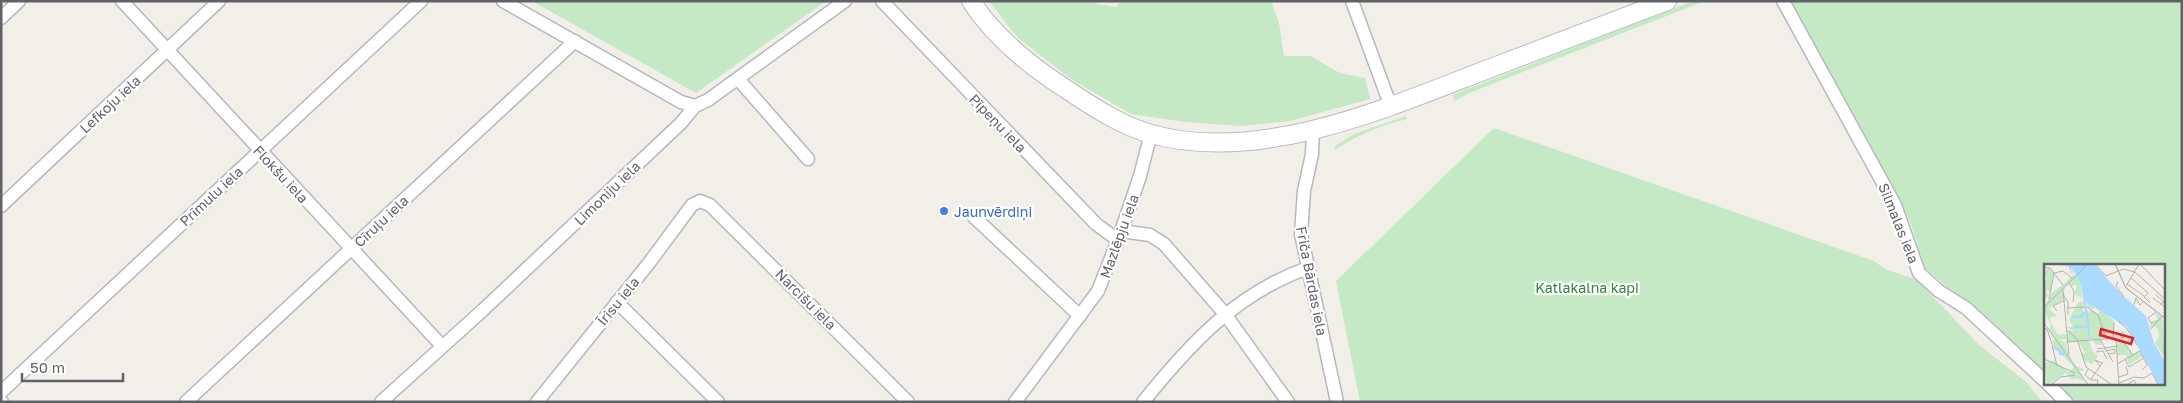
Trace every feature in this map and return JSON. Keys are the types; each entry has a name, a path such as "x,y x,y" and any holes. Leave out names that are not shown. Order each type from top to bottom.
{"main road":[{"path":"971,1 992,30 1045,76 1105,114 1151,133 1180,139 1225,142 1313,131 1390,107 1667,1"}],"street":[{"path":"1,18 20,1"},
{"name":"Flokšu iela","path":"122,1 442,346"},
{"name":"Lefkoju iela","path":"1,206 219,1"},
{"name":"Prīmulu iela","path":"1,392 421,1"},
{"path":"503,1 681,102 695,106"},
{"name":"Limoniju iela","path":"381,402 483,310 692,112 695,106 708,100 738,79 845,1"},
{"name":"Pīpeņu iela","path":"882,1 1096,224 1120,235"},
{"path":"1352,1 1390,107"},
{"name":"Silmalas iela","path":"1783,1 1895,206 1919,273 1939,291 1966,308 2044,380"},
{"name":"Cīruļu iela","path":"186,402 575,41"},
{"path":"738,79 808,159"},
{"name":"Friča Bārdas iela","path":"1313,131 1312,154 1301,216 1302,234 1336,402"},
{"name":"Mazlēpju iela","path":"1016,402 1098,291 1140,176 1151,133"},
{"name":"Īrisu iela","path":"537,402 650,263 692,205 700,201"},
{"name":"Narcišu iela","path":"700,201 710,205 908,402"},
{"path":"974,217 1080,316"},
{"path":"1120,235 1150,234 1164,244 1224,314 1288,402"},
{"path":"1143,402 1177,360 1224,314 1288,275 1308,268"},
{"path":"617,302 718,402"},
{"name":"Silmalas iela","path":"2050,386 2066,402"}],"green space":[{"path":"532,1 826,1 696,93"},
{"path":"989,1 1094,1 1097,4 1117,7 1120,1 1271,1 1279,23 1284,56 1310,56 1340,73 1365,78 1370,99 1290,121 1242,126 1185,122 1131,114 1071,79 1018,38"},
{"path":"1693,1 1705,1 1469,93 1455,101 1452,95"},
{"path":"1791,1 2182,1 2182,402 2070,402 2056,386 2166,386 2166,264 2044,264 2044,375 2019,348 1925,268 1910,221"},
{"path":"1406,116 1407,119 1370,131 1335,150 1335,146 1354,134"},
{"name":"Katlakalna kapi","path":"1494,128 1874,261 1885,269 1917,280 1979,345 2025,381 2043,402 1360,402 1336,281"}],"place":[{"name":"Jaunvērdiņi","path":"944,211"}]}
